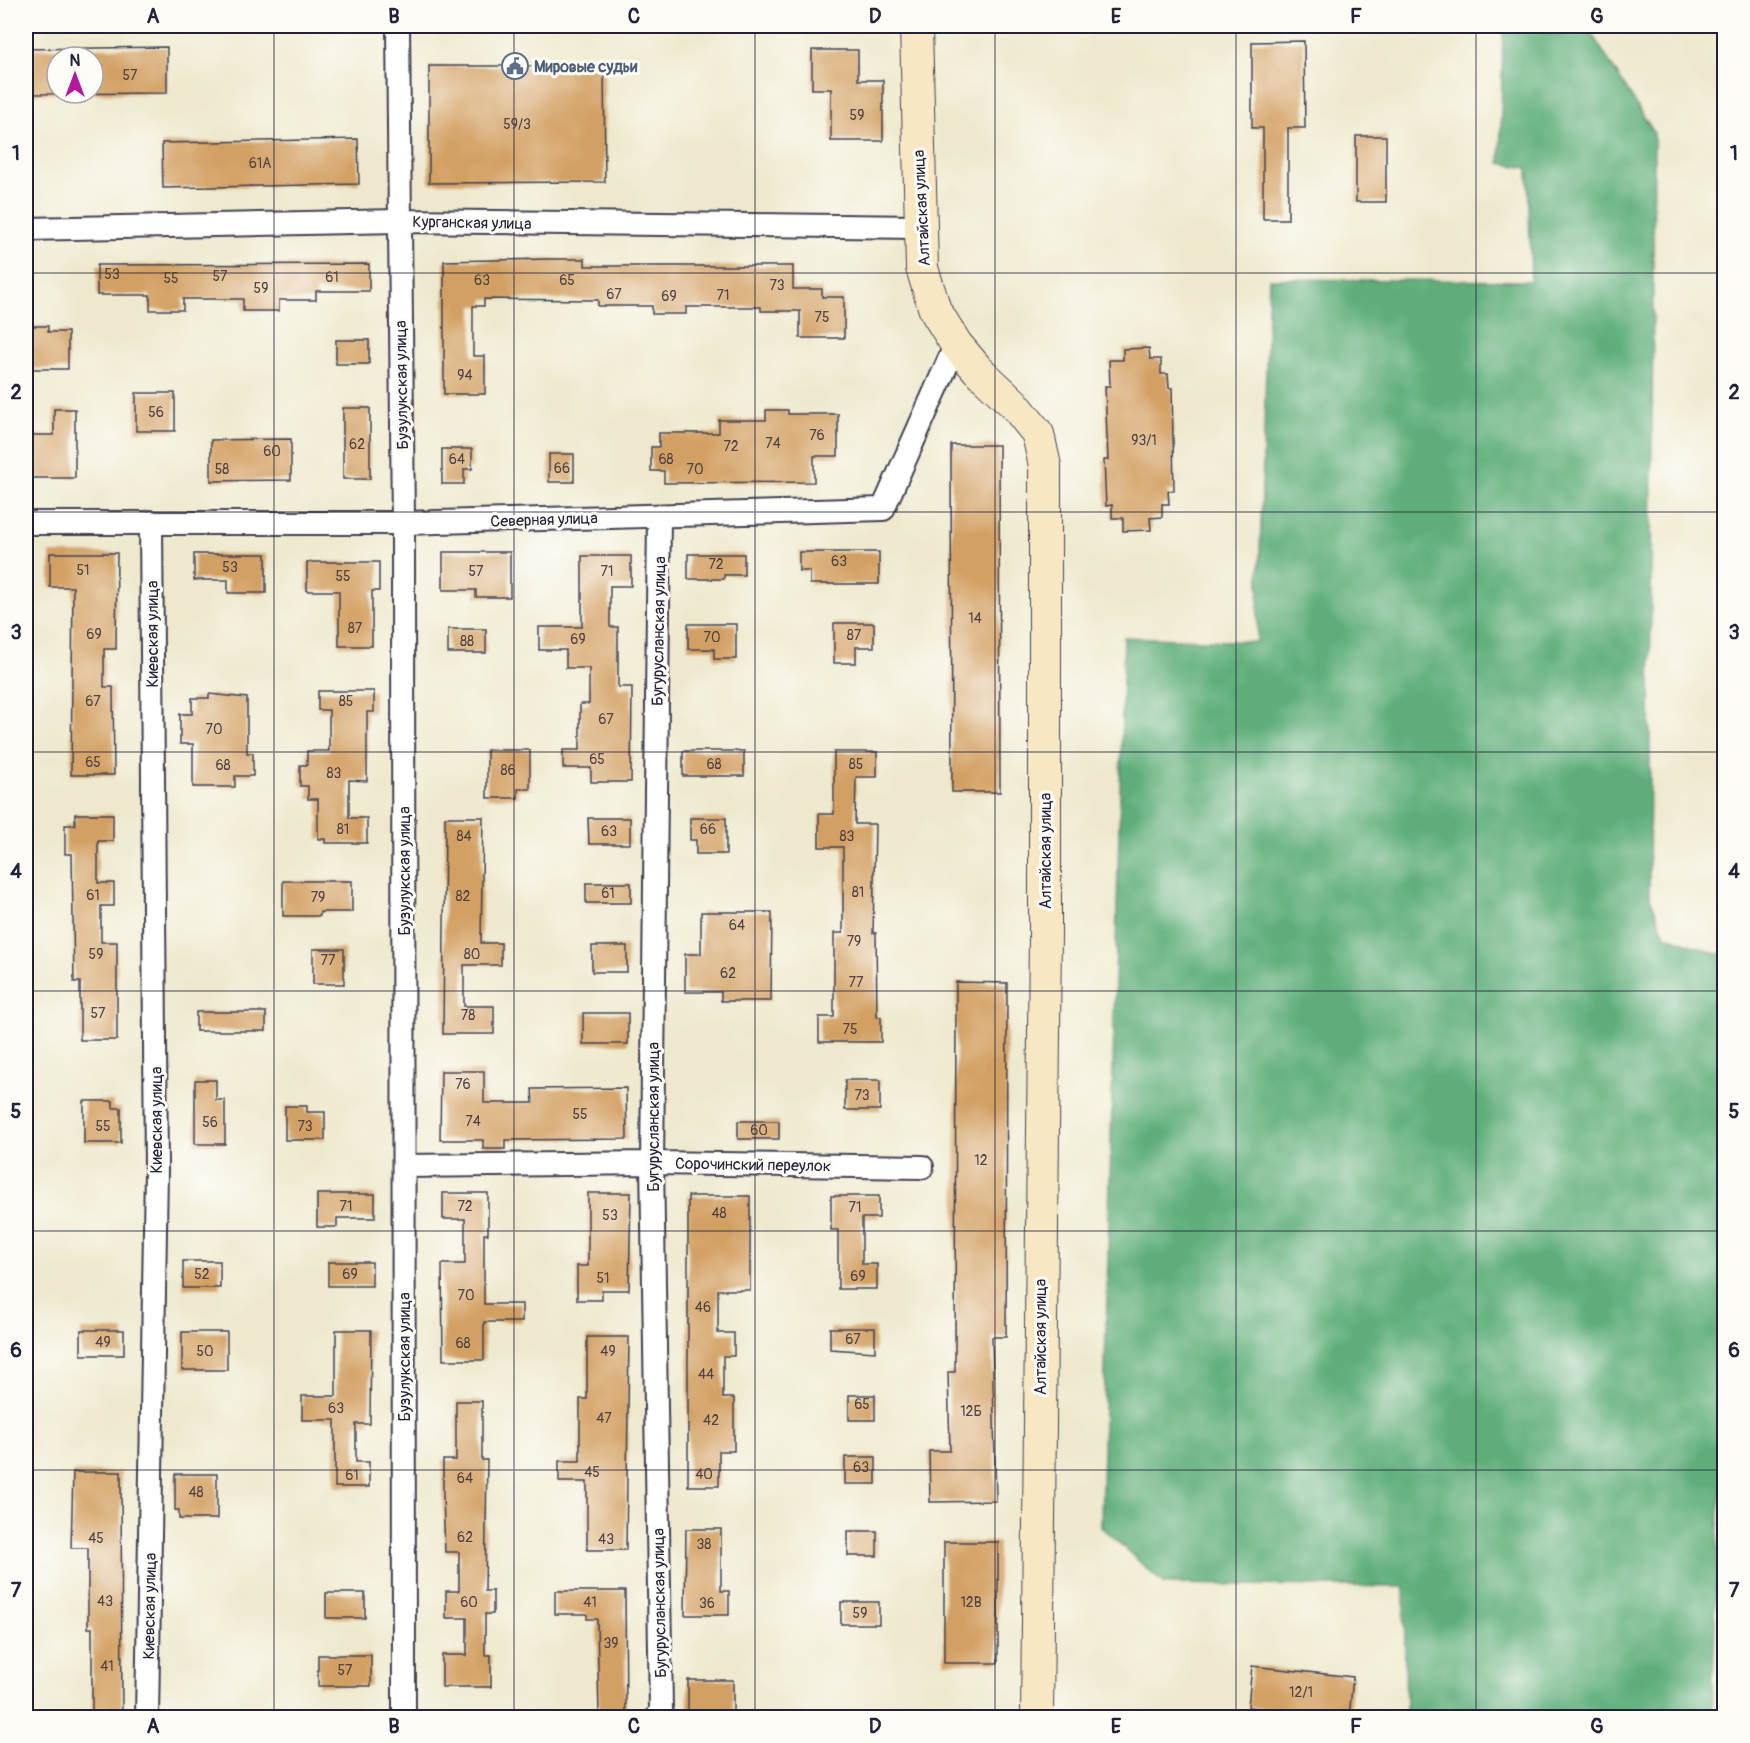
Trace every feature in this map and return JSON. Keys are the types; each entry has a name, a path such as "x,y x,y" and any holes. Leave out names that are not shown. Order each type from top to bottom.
{"street":[{"name":"Бузулукская улица","path":"398,26 398,221 403,523 404,1718"},
{"name":"Алтайская улица","path":"916,26 919,227 922,268 934,310 956,344 978,370 1014,404 1038,434 1045,466 1045,934 1037,1718"},
{"name":"Курганская улица","path":"26,229 398,221 919,227"},
{"name":"Северная улица","path":"26,523 403,523 883,509 956,344"},
{"name":"Бугурусланская улица","path":"657,1718 661,1710 652,1163 659,516"},
{"name":"Киевская улица","path":"147,1718 156,1170 151,522"},
{"name":"Сорочинский переулок","path":"404,1166 652,1163 922,1167"}],"green space":[{"path":"1503,26 1587,26 1654,133 1649,895 1665,935 1714,953 1724,954 1724,1451 1718,1528 1712,1717 1406,1717 1404,1587 1164,1584 1101,1527 1124,637 1257,642 1269,279 1531,281 1528,168 1500,163"}],"building":[{"path":"1304,41 1305,128 1288,128 1288,219 1263,219 1263,128 1252,128 1252,42"},
{"path":"167,47 167,93 105,93 105,48"},
{"path":"26,49 45,49 45,94 26,94"},
{"path":"812,50 858,50 858,80 883,80 883,141 831,141 831,89 812,89"},
{"path":"429,66 604,66 605,182 429,183"},
{"path":"1356,136 1386,136 1386,202 1356,202"},
{"path":"358,139 359,184 163,188 162,143"},
{"path":"585,259 585,266 793,266 793,289 822,289 822,297 844,297 844,338 800,338 800,311 761,311 761,307 686,307 686,314 652,314 652,306 598,306 598,300 484,299 484,306 473,306 473,356 485,356 485,394 444,394 444,261"},
{"path":"369,264 369,291 316,291 316,300 279,300 279,311 243,311 243,299 183,299 183,310 150,310 150,295 97,295 97,265"},
{"path":"26,326 48,326 48,332 68,332 68,369 26,369"},
{"path":"336,340 369,340 369,364 336,364"},
{"path":"1149,348 1150,359 1161,359 1161,374 1168,374 1169,388 1172,388 1174,491 1168,491 1169,504 1162,504 1162,517 1150,518 1151,530 1123,531 1123,518 1112,518 1112,505 1106,506 1104,460 1108,460 1105,386 1110,386 1109,360 1123,360 1123,349"},
{"path":"136,393 175,393 175,431 136,431"},
{"path":"343,408 370,408 370,479 343,479"},
{"path":"54,409 75,409 75,478 26,478 26,435 54,435"},
{"path":"766,410 788,410 788,414 838,414 838,456 814,456 814,482 664,483 664,471 651,471 651,447 659,447 659,433 719,433 719,420 766,420"},
{"path":"291,439 291,480 211,481 211,440"},
{"path":"951,445 999,445 1000,792 952,792"},
{"path":"442,449 472,449 472,469 464,469 464,484 442,484"},
{"path":"549,454 574,454 574,482 549,482"},
{"path":"443,552 510,552 510,597 476,597 476,590 443,590"},
{"path":"799,552 879,552 879,584 810,584 810,571 799,571"},
{"path":"50,553 117,553 116,649 104,649 104,687 113,687 114,775 71,775 73,587 50,587"},
{"path":"194,554 266,554 266,593 228,593 228,580 194,580"},
{"path":"688,554 744,554 744,575 724,575 724,579 688,579"},
{"path":"582,556 631,556 631,586 610,586 610,627 618,627 618,687 632,687 631,782 591,782 591,768 563,768 563,750 580,750 580,704 589,704 589,668 566,668 566,650 539,650 539,627 582,627"},
{"path":"307,562 379,562 379,591 372,591 372,646 339,646 339,591 307,591"},
{"path":"834,623 874,623 874,647 856,647 856,663 834,663"},
{"path":"688,624 736,624 736,659 714,659 714,649 688,649"},
{"path":"448,629 486,629 486,653 448,653"},
{"path":"318,691 374,691 374,712 367,712 367,781 349,780 349,818 367,818 367,843 325,843 325,839 318,839 318,799 308,799 308,786 300,786 300,765 307,765 307,751 329,751 329,710 318,710"},
{"path":"209,694 247,698 247,753 253,753 253,776 235,776 235,787 193,787 193,744 180,744 180,714 192,714 192,698 209,698"},
{"path":"487,750 530,750 530,789 518,789 518,798 487,798"},
{"path":"683,751 744,751 744,776 683,776"},
{"path":"834,752 877,752 877,777 856,777 855,824 875,824 873,933 876,933 877,1017 881,1017 881,1042 819,1042 819,1017 834,1017 834,933 843,933 843,847 819,847 819,814 834,814"},
{"path":"75,814 113,814 113,841 98,841 98,883 114,883 114,906 101,906 101,942 117,942 117,1040 80,1040 80,982 74,982 72,854 65,854 65,825 75,825"},
{"path":"445,817 483,817 481,943 501,943 501,965 464,965 464,1006 494,1006 494,1034 443,1034"},
{"path":"588,818 630,818 630,844 589,844"},
{"path":"690,818 726,818 726,854 696,854 696,840 690,840"},
{"path":"283,881 352,881 352,912 320,912 320,916 283,916"},
{"path":"586,883 631,883 631,903 586,903"},
{"path":"701,912 772,912 771,1001 721,1001 721,992 685,992 685,954 701,954"},
{"path":"592,946 627,946 627,972 592,972"},
{"path":"313,949 344,949 344,984 313,984"},
{"path":"956,982 1007,983 1006,1337 992,1337 996,1501 930,1502 929,1451 950,1451 948,1372 955,1372"},
{"path":"196,1012 266,1012 266,1031 196,1031"},
{"path":"583,1013 628,1013 628,1044 583,1044"},
{"path":"441,1071 484,1071 484,1103 533,1103 532,1089 626,1088 627,1139 505,1140 505,1149 483,1149 483,1140 440,1140"},
{"path":"195,1080 216,1080 216,1100 225,1100 225,1144 195,1144"},
{"path":"845,1080 880,1080 880,1110 845,1110"},
{"path":"84,1101 113,1101 113,1108 121,1108 121,1143 84,1143"},
{"path":"285,1106 307,1106 307,1112 325,1112 325,1140 285,1140"},
{"path":"738,1121 779,1121 779,1139 738,1139"},
{"path":"443,1193 488,1193 488,1234 484,1234 484,1304 522,1304 522,1322 484,1322 484,1360 443,1360 442,1264 465,1264 465,1219 443,1219"},
{"path":"588,1193 631,1193 629,1290 602,1290 602,1300 577,1300 577,1266 588,1266"},
{"path":"317,1194 375,1194 375,1218 337,1218 337,1227 317,1227"},
{"path":"688,1196 750,1196 750,1290 718,1290 718,1333 734,1333 734,1356 723,1356 723,1398 734,1398 734,1451 719,1451 719,1486 688,1486"},
{"path":"831,1196 879,1196 879,1218 862,1218 862,1264 877,1264 877,1289 838,1289 838,1230 831,1230"},
{"path":"183,1261 220,1261 220,1288 183,1288"},
{"path":"328,1262 372,1262 372,1286 328,1286"},
{"path":"830,1328 875,1328 875,1352 830,1349"},
{"path":"81,1330 124,1330 124,1355 81,1355"},
{"path":"336,1330 371,1330 370,1424 356,1424 356,1462 369,1462 369,1487 335,1487 335,1420 302,1420 302,1396 336,1396"},
{"path":"182,1332 227,1332 227,1370 182,1370"},
{"path":"587,1337 629,1337 626,1550 587,1550 587,1482 559,1482 559,1461 580,1461 580,1399 587,1399"},
{"path":"849,1395 875,1395 875,1420 849,1420"},
{"path":"456,1401 482,1401 482,1460 487,1460 485,1591 493,1591 493,1614 485,1614 485,1655 491,1655 491,1687 442,1687 442,1655 467,1655 467,1618 446,1618 446,1591 459,1591 459,1552 445,1552 443,1496 443,1460 456,1460"},
{"path":"845,1457 876,1457 876,1484 845,1484"},
{"path":"73,1472 121,1472 122,1718 92,1718 92,1628 88,1628 88,1548 71,1548"},
{"path":"175,1474 217,1474 217,1519 179,1519 179,1510 175,1510"},
{"path":"686,1529 721,1529 721,1591 729,1591 729,1615 685,1615"},
{"path":"848,1531 877,1531 877,1556 848,1556"},
{"path":"944,1542 998,1542 998,1663 944,1663"},
{"path":"555,1591 625,1591 626,1718 599,1718 597,1619 587,1619 587,1614 555,1614"},
{"path":"326,1593 365,1593 365,1618 326,1618"},
{"path":"841,1602 879,1602 879,1624 841,1624"},
{"path":"318,1655 371,1655 371,1686 318,1686"},
{"path":"1252,1666 1353,1677 1349,1718 1248,1707"},
{"path":"688,1680 733,1680 733,1718 688,1718"}],"place":[{"name":"Мировые судьи","path":"515,66"}]}
